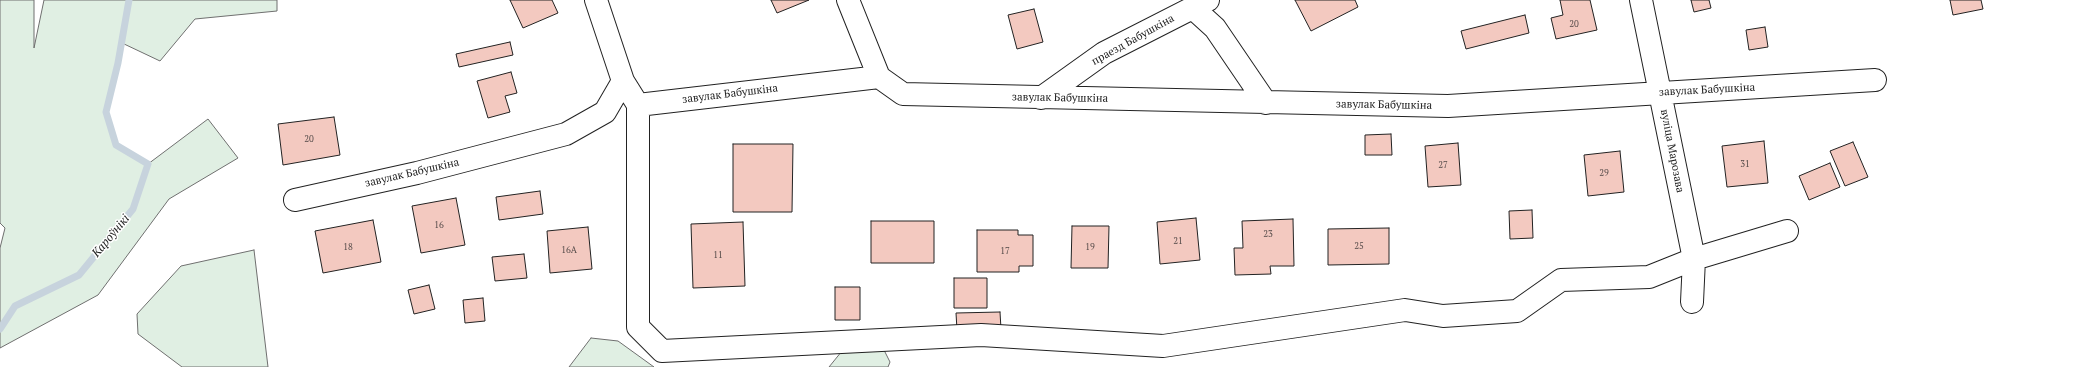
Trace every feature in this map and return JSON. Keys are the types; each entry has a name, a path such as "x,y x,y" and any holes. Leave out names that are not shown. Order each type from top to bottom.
{"street":[{"path":"596,0 624,81 638,105 638,327 662,351 981,335 1164,346 1405,310 1443,316 1517,311 1561,280 1649,277 1694,259 1787,231"},
{"path":"848,0 879,77"},
{"name":"вуліца Марозава","path":"1641,0 1694,259 1692,302"},
{"path":"1200,4 1266,103"},
{"name":"праезд Бабушкіна","path":"1041,98 1104,54 1200,4"},
{"name":"завулак Бабушкіна","path":"638,105 879,77 903,94 1448,106 1875,80"},
{"name":"завулак Бабушкіна","path":"295,200 417,173 566,134 605,112 624,81"}],"green space":[{"path":"0,0 34,0 34,48 44,0 277,0 277,11 195,19 160,61 122,43 106,112 116,145 148,164 208,119 238,158 169,199 98,295 0,348 0,248 5,228 0,223"},
{"path":"254,250 268,367 182,367 138,334 137,314 181,266"},
{"path":"591,338 618,341 654,367 569,367"},
{"path":"884,350 890,362 888,367 829,367 842,351"}],"building":[{"path":"510,0 552,0 558,13 523,28"},
{"path":"771,0 809,0 777,13"},
{"path":"1295,0 1355,0 1358,7 1311,31"},
{"path":"1560,0 1590,0 1597,30 1556,39 1551,18 1563,15"},
{"path":"1691,0 1709,0 1711,8 1694,12"},
{"path":"1950,0 1981,0 1983,9 1953,15"},
{"path":"1034,9 1043,42 1017,49 1008,15"},
{"path":"1525,15 1529,33 1466,49 1461,31"},
{"path":"1765,27 1768,47 1749,50 1746,30"},
{"path":"510,42 513,55 459,67 456,54"},
{"path":"511,72 517,93 505,96 510,112 488,118 477,81"},
{"path":"334,117 340,155 283,165 278,124"},
{"path":"1391,134 1392,155 1365,155 1365,135"},
{"path":"1764,141 1768,183 1727,187 1722,146"},
{"path":"1853,142 1868,177 1845,186 1830,151"},
{"path":"1458,143 1461,185 1428,187 1425,146"},
{"path":"733,144 793,144 792,212 733,212"},
{"path":"1620,151 1624,192 1588,196 1584,155"},
{"path":"1830,163 1840,187 1809,200 1799,176"},
{"path":"540,191 543,214 499,220 496,197"},
{"path":"456,198 465,245 421,253 412,206"},
{"path":"1532,210 1533,238 1510,239 1509,211"},
{"path":"1196,218 1200,260 1160,264 1157,222"},
{"path":"1293,219 1294,266 1270,266 1271,274 1235,275 1234,248 1243,248 1242,221"},
{"path":"373,220 381,262 323,273 315,231"},
{"path":"871,221 934,221 934,263 871,263"},
{"path":"743,222 745,286 693,288 691,224"},
{"path":"1072,226 1109,226 1108,268 1071,268"},
{"path":"588,227 592,269 550,273 547,231"},
{"path":"1389,228 1389,264 1328,265 1328,229"},
{"path":"977,230 1018,230 1018,235 1033,235 1033,266 1019,266 1019,272 977,272"},
{"path":"524,254 527,278 495,281 492,257"},
{"path":"954,278 987,278 987,308 954,308"},
{"path":"429,285 435,309 414,314 408,290"},
{"path":"835,287 860,287 860,320 835,320"},
{"path":"483,298 485,321 465,323 463,300"},
{"path":"1000,312 1001,329 957,330 956,313"}],"waterway":[{"name":"Кароўнікі","path":"0,329 15,306 79,275 133,209 148,164 116,145 106,112 118,63 129,0"}]}
